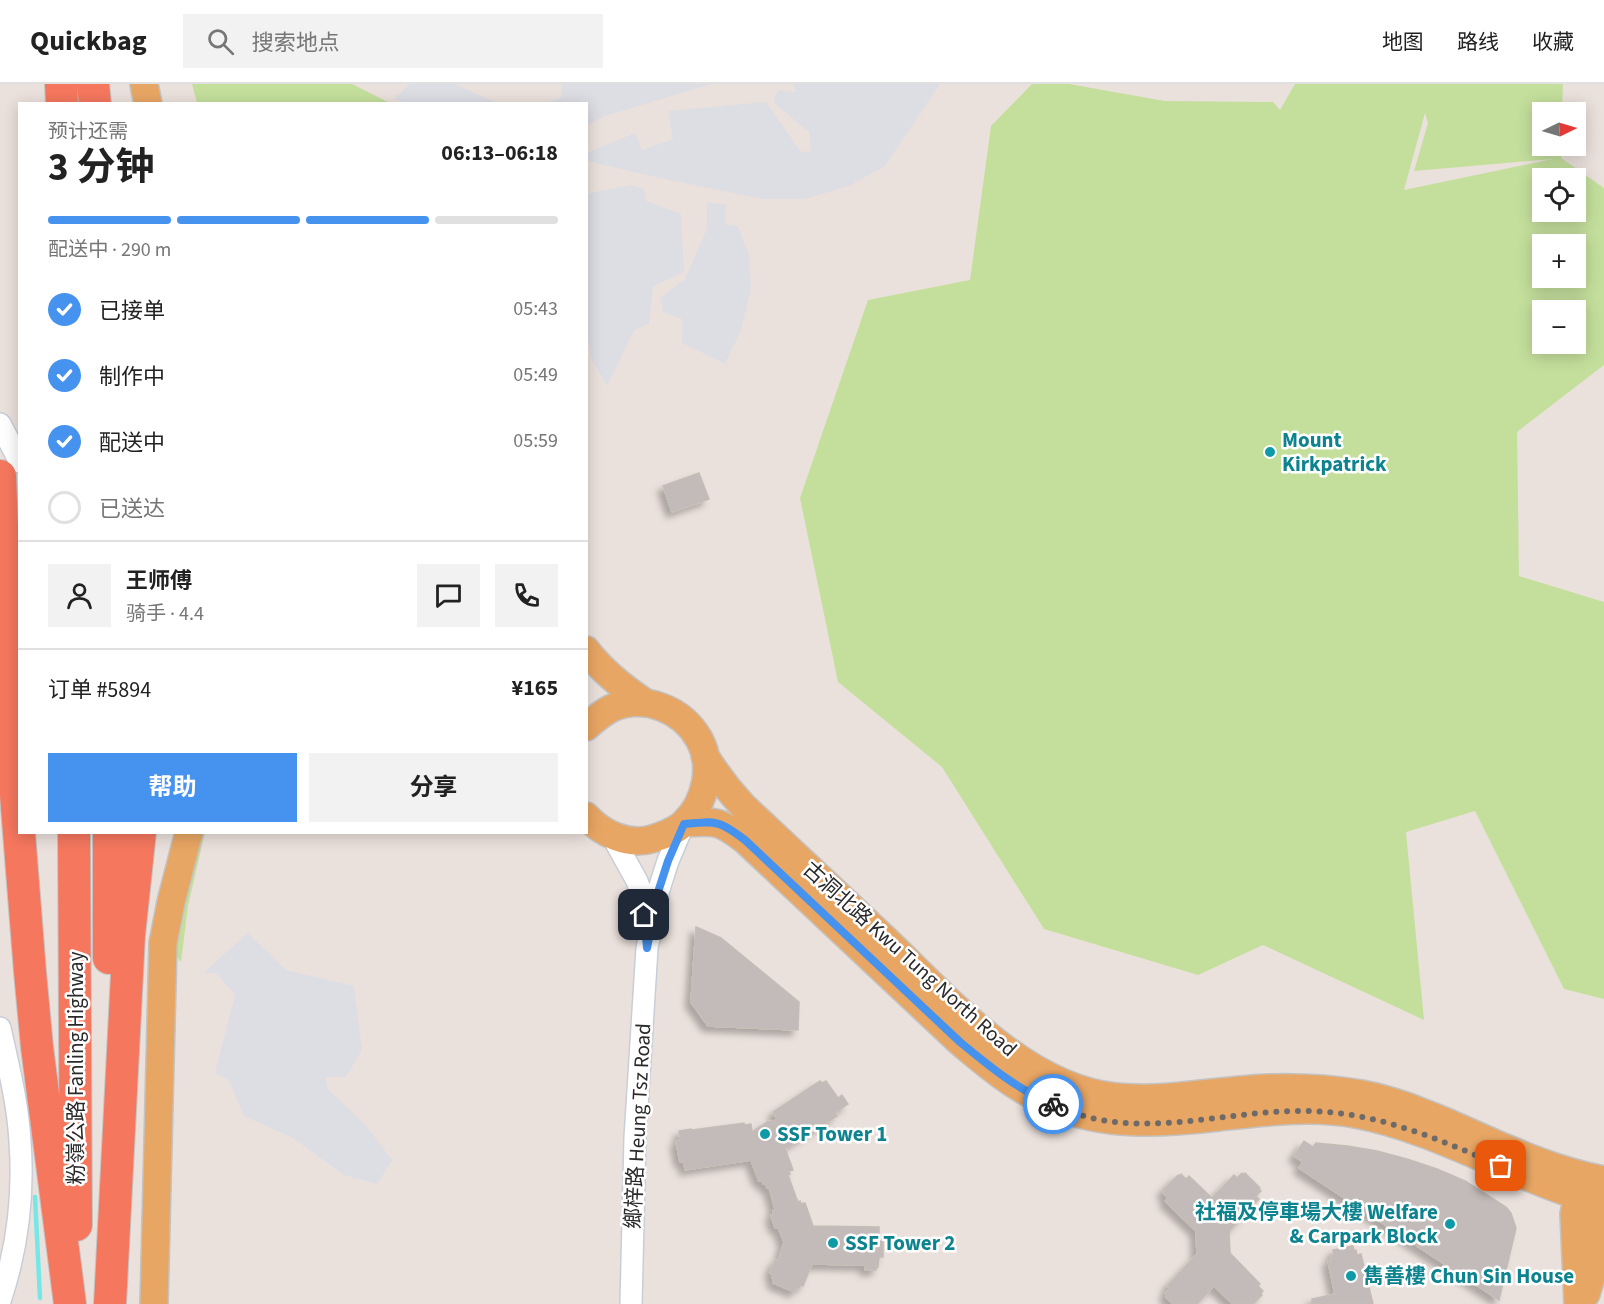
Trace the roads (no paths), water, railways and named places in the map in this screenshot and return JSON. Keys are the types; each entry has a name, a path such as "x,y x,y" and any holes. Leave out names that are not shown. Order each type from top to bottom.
{"highway":[{"path":"61,84 63,102"},
{"path":"93,84 95,102"},
{"path":"0,476 9,706 18,816"},
{"path":"0,553 4,584"},
{"path":"19,834 36,1036 70,1304"},
{"name":"粉嶺公路 Fanling Highway","path":"74,834 76,1304"},
{"name":"粉嶺公路 Fanling Highway","path":"109,834 110,1304"},
{"path":"110,1304 129,935 140,834"}],"main road":[{"path":"144,84 148,102"},
{"name":"古洞北路 Kwu Tung North Road","path":"588,652 607,674 646,703"},
{"name":"古洞北路 Kwu Tung North Road","path":"588,725 599,715 614,707 630,703 646,703 662,707 677,715 689,726 699,740 716,774 742,806 967,1017 1013,1054 1057,1080 1085,1091 1142,1098 1178,1097 1269,1088 1363,1094 1408,1106 1593,1186"},
{"name":"古洞北路 Kwu Tung North Road","path":"588,818 601,830 612,836 630,840 648,840 667,834 684,824 704,792 707,774 705,756"},
{"name":"古洞北路 Kwu Tung North Road","path":"684,824 710,821 727,826 754,848 960,1042 1016,1085 1070,1112 1096,1119 1151,1124 1278,1111 1354,1114 1401,1126 1448,1143 1537,1181 1593,1186"},
{"path":"154,1304 163,943 188,834"},
{"path":"1578,1304 1574,1214 1593,1186"},
{"path":"1583,1304 1595,1264 1593,1186"}],"street":[{"path":"0,424 18,458"},
{"path":"0,464 18,468"},
{"path":"0,476 18,475"},
{"name":"鄉梓路 Heung Tsz Road","path":"631,1304 635,1138 647,948 659,889 684,824"},
{"name":"鄉梓路 Heung Tsz Road","path":"612,836 633,873 643,898 647,948"},
{"path":"0,1028 17,1115 22,1177 13,1254 0,1301"}],"waterway":[{"path":"35,1197 40,1298"}],"place":[{"name":"Mount Kirkpatrick","path":"1270,452"},
{"name":"SSF Tower 1","path":"765,1134"},
{"name":"社福及停車場大樓 Welfare & Carpark Block","path":"1450,1224"},
{"name":"SSF Tower 2","path":"833,1243"},
{"name":"雋善樓 Chun Sin House","path":"1351,1276"}]}
